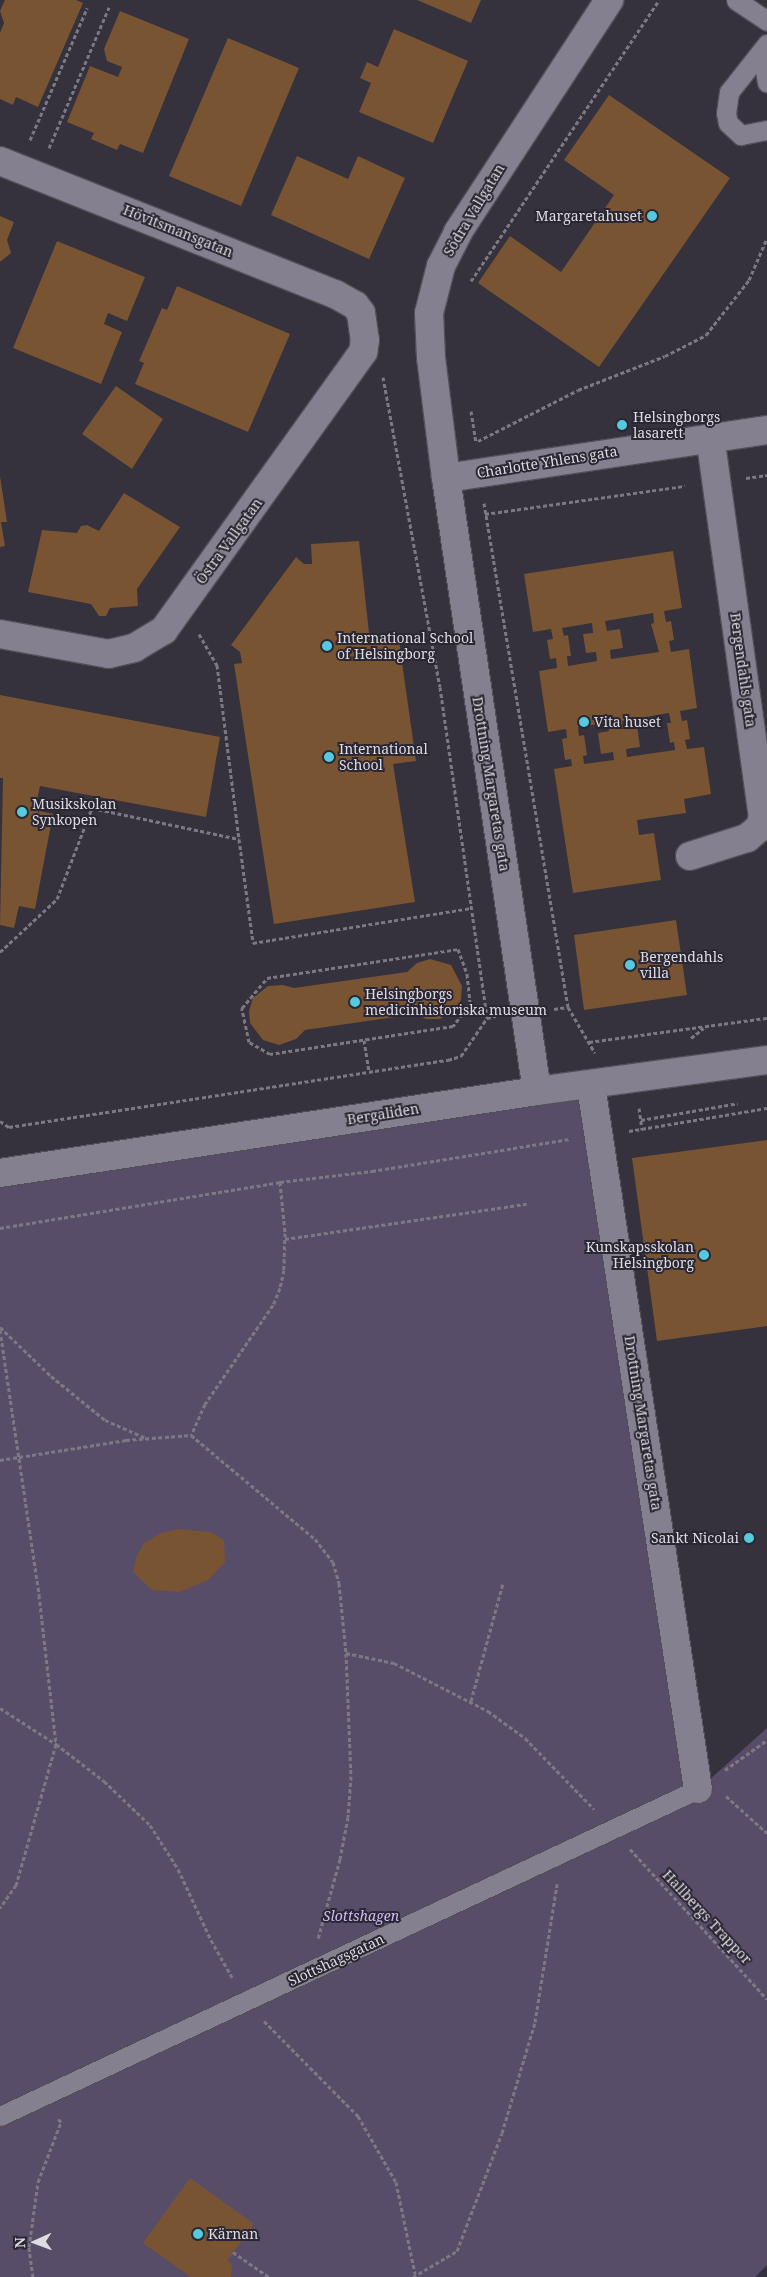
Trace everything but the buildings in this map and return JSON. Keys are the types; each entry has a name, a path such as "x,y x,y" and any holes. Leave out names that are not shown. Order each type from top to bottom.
{"street":[{"name":"Södra Vallgatan","path":"446,478 430,358 429,313 434,286 458,232 609,0"},
{"name":"Hövitsmansgatan","path":"0,161 335,294 355,305"},
{"name":"Östra Vallgatan","path":"0,634 109,654 134,648 164,630 363,352 365,325 355,305"},
{"name":"Charlotte Yhlens gata","path":"446,478 767,430"},
{"name":"Bergendahls gata","path":"690,856 747,838 759,828 764,818 710,438"},
{"name":"Drottning Margaretas gata","path":"446,478 527,1012 537,1091"},
{"name":"Bergaliden","path":"0,1173 537,1091 767,1060"},
{"name":"Drottning Margaretas gata","path":"600,1084 599,1135 698,1789"}],"lane":[{"path":"736,0 767,21"},
{"path":"764,47 767,83"},
{"path":"764,47 729,92 726,113 728,123 741,135 767,130"},
{"name":"Slottshagsgatan","path":"0,2116 563,1854 698,1789"}],"path":[{"path":"468,286 659,0"},
{"path":"44,158 108,6"},
{"path":"26,150 87,8"},
{"path":"476,442 578,390 665,356 706,335 749,280 767,238"},
{"path":"0,1121 9,1127 462,1056 487,1018 440,687 382,374 374,373"},
{"path":"470,405 485,514 568,1007 589,1042 600,1084"},
{"path":"485,514 767,475"},
{"path":"195,627 217,665 253,943 472,908"},
{"path":"0,952 57,899 92,808 239,839"},
{"path":"458,950 467,974 470,1002 453,1026 364,1040 270,1054 249,1042 242,1008 267,978 458,950"},
{"path":"487,1018 568,1007"},
{"path":"589,1042 767,1018"},
{"path":"364,1040 369,1072"},
{"path":"641,1120 738,1103"},
{"path":"0,1228 280,1182 767,1108"},
{"path":"191,1435 205,1404 273,1305 284,1270 285,1239 280,1182"},
{"path":"285,1239 526,1204"},
{"path":"0,1328 52,1376 105,1420 148,1439"},
{"path":"0,1328 19,1457 56,1744 16,1885 0,1908"},
{"path":"0,1460 148,1439 191,1435 286,1512 315,1539 333,1562 340,1584 346,1653 351,1739 348,1817 308,1973"},
{"path":"471,1702 503,1583"},
{"path":"346,1653 394,1663 471,1702 525,1738 614,1830"},
{"path":"0,1708 56,1744 104,1781 150,1825 178,1868 211,1940 246,2002 308,2069 358,2116 396,2182 414,2276 457,2251 502,2133 534,2022 548,1928 563,1854"},
{"path":"698,1789 767,1740"},
{"path":"698,1789 731,1798 766,1830"},
{"name":"Hallbergs Trappor","path":"631,1850 767,1999"},
{"path":"33,2277 29,2247 38,2182 61,2122 46,2104 35,2100"},
{"path":"233,2252 269,2277"}],"green space":[{"name":"Slottshagen","path":"590,1089 699,1789 767,1728 767,2265 755,2277 0,2277 0,1173"}],"place":[{"name":"Margaretahuset","path":"652,216"},
{"name":"Helsingborgs lasarett","path":"622,425"},
{"name":"International School of Helsingborg","path":"327,646"},
{"name":"Vita huset","path":"584,722"},
{"name":"International School","path":"329,757"},
{"name":"Musikskolan Synkopen","path":"22,812"},
{"name":"Bergendahls villa","path":"630,965"},
{"name":"Helsingborgs medicinhistoriska museum","path":"355,1002"},
{"name":"Kunskapsskolan Helsingborg","path":"704,1255"},
{"name":"Sankt Nicolai","path":"749,1538"},
{"name":"Kärnan","path":"198,2234"}]}
